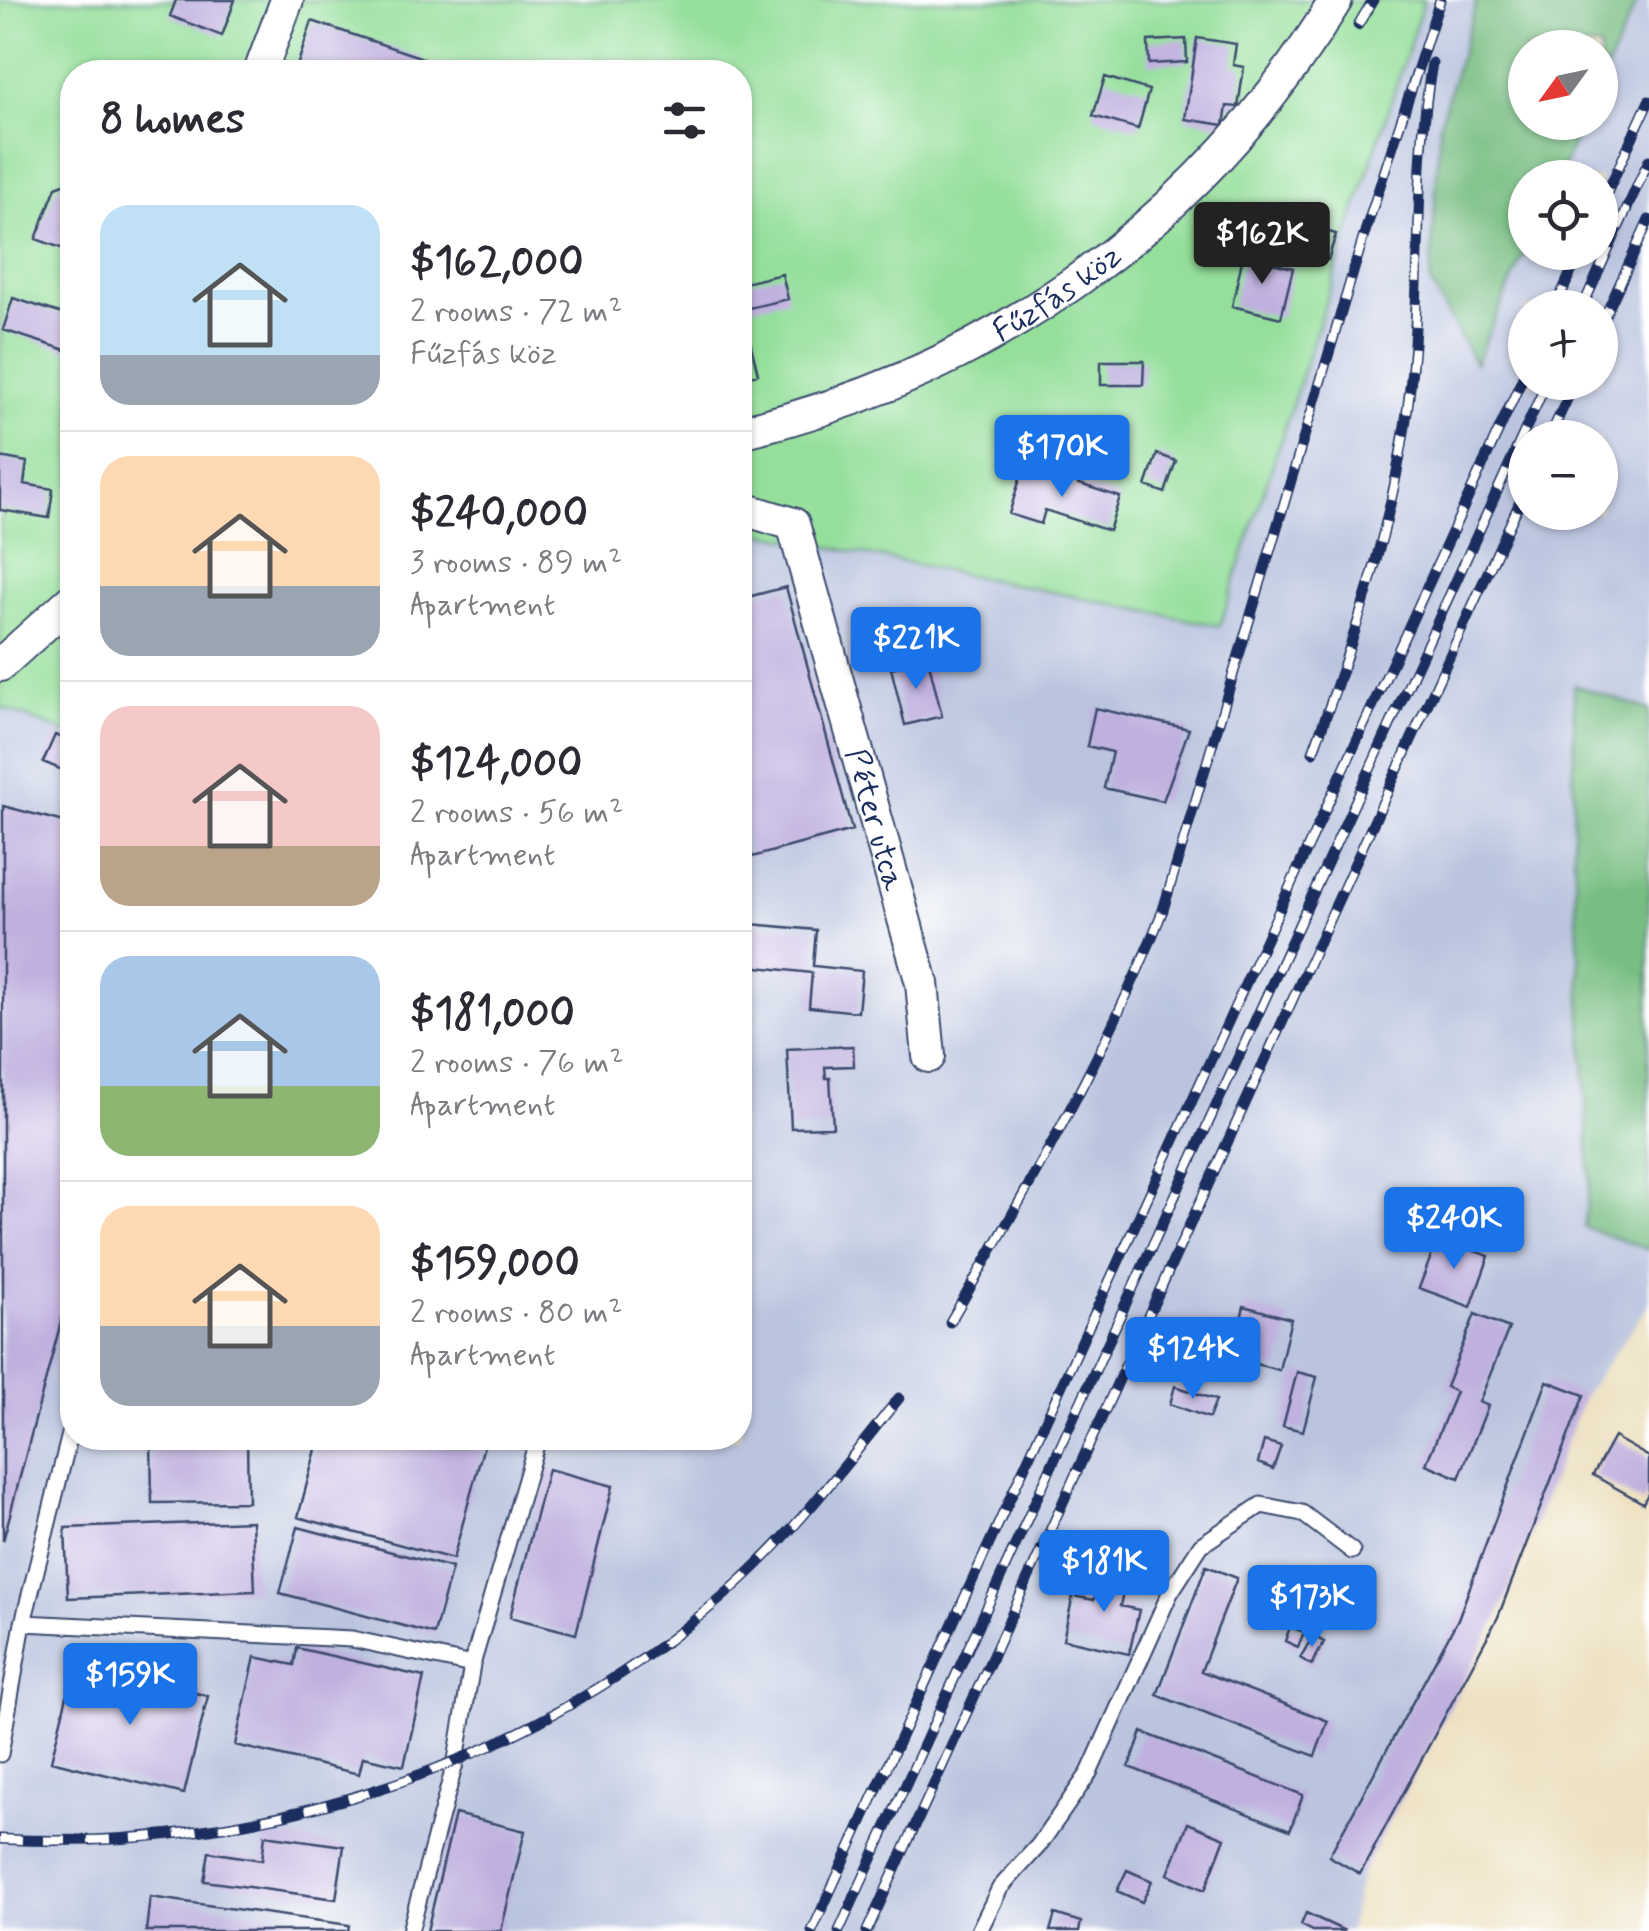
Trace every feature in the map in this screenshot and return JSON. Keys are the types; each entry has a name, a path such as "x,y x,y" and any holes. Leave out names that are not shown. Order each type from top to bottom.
{"street":[{"path":"264,60 287,0"},
{"name":"Fűzfás köz","path":"752,429 783,422 927,368 1030,316 1080,281 1134,238 1226,151 1266,104 1336,0"},
{"name":"Péter utca","path":"752,512 792,524 922,983 928,1056"},
{"path":"0,665 60,611"}],"lane":[{"path":"0,1754 23,1623 66,1450"},
{"path":"410,1931 456,1760 472,1665 535,1450"},
{"path":"979,1931 1000,1888 1039,1845 1089,1773 1170,1592 1201,1545 1260,1505 1302,1514 1352,1551"},
{"path":"23,1623 352,1639 472,1665"}],"shaded area":[{"path":"1424,0 1477,0 1440,123 1475,363 1508,290 1508,400 1618,400 1618,290 1508,290 1517,270 1618,270 1618,160 1566,160 1575,140 1618,140 1618,44 1638,0 1649,0 1649,1304 1584,1395 1498,1617 1361,1874 1349,1931 0,1931 0,707 60,730 60,1450 752,1450 752,531 1219,626"}],"green space":[{"path":"0,0 1424,0 1220,626 752,531 752,60 60,60 60,730 0,707"},
{"path":"1477,0 1638,0 1618,44 1618,30 1508,30 1508,140 1575,140 1566,160 1508,160 1508,270 1517,270 1475,364 1430,282 1440,123"},
{"path":"1574,685 1649,710 1649,1250 1584,1227 1590,1183 1573,838"}],"building":[{"path":"176,0 235,0 222,36 170,16"},
{"path":"312,21 423,58 422,60 299,60"},
{"path":"1197,38 1236,44 1233,65 1244,67 1238,107 1227,106 1224,125 1185,119"},
{"path":"1186,39 1187,62 1149,64 1148,41"},
{"path":"1105,77 1149,90 1138,129 1093,116"},
{"path":"60,186 60,248 36,239 56,187"},
{"path":"1308,226 1336,234 1328,260 1300,252"},
{"path":"1243,256 1293,268 1281,318 1232,306"},
{"path":"782,274 788,299 752,307 752,281"},
{"path":"13,298 60,313 60,348 3,330"},
{"path":"752,350 758,374 752,375"},
{"path":"1101,361 1144,361 1143,385 1101,385"},
{"path":"1157,454 1176,461 1165,493 1146,486"},
{"path":"0,457 27,462 24,484 53,489 49,518 0,510"},
{"path":"1024,466 1120,497 1109,531 1045,510 1041,524 1009,514"},
{"path":"786,587 852,830 752,857 752,596"},
{"path":"928,659 942,716 905,725 891,668"},
{"path":"1095,708 1189,729 1163,801 1104,788 1112,752 1087,746"},
{"path":"55,735 60,737 60,769 43,762"},
{"path":"3,806 60,821 60,1325 3,1541"},
{"path":"752,924 816,930 813,966 862,971 858,1012 809,1007 812,973 752,966"},
{"path":"853,1046 854,1066 825,1067 826,1078 830,1078 833,1127 791,1128 787,1049"},
{"path":"1438,1238 1489,1256 1471,1307 1419,1288"},
{"path":"1244,1306 1291,1319 1279,1370 1232,1358"},
{"path":"1475,1314 1509,1328 1479,1402 1488,1406 1459,1478 1426,1464 1456,1392 1446,1387"},
{"path":"1297,1372 1317,1377 1303,1431 1283,1426"},
{"path":"1547,1381 1584,1395 1498,1617 1360,1874 1329,1856 1458,1619"},
{"path":"1175,1386 1216,1400 1209,1418 1170,1404"},
{"path":"1614,1437 1649,1457 1649,1492 1643,1503 1593,1475"},
{"path":"1264,1441 1281,1446 1273,1469 1258,1463"},
{"path":"151,1450 247,1450 248,1502 152,1503"},
{"path":"316,1450 483,1450 453,1559 298,1517"},
{"path":"548,1469 613,1486 576,1634 510,1617"},
{"path":"252,1521 255,1591 68,1598 65,1528"},
{"path":"298,1527 452,1568 434,1634 280,1593"},
{"path":"1102,1564 1128,1570 1120,1606 1139,1610 1129,1654 1063,1639 1073,1596 1094,1600"},
{"path":"1206,1566 1237,1578 1201,1671 1328,1721 1315,1756 1157,1695"},
{"path":"1312,1575 1329,1583 1316,1606 1300,1598"},
{"path":"1290,1627 1304,1632 1298,1647 1285,1641"},
{"path":"1313,1636 1324,1642 1312,1665 1300,1658"},
{"path":"297,1648 424,1677 404,1766 363,1757 359,1774 235,1745 255,1657 294,1665"},
{"path":"75,1663 208,1696 184,1794 51,1761"},
{"path":"1142,1732 1303,1795 1290,1830 1129,1767"},
{"path":"455,1814 525,1831 501,1931 427,1931"},
{"path":"1188,1823 1225,1838 1205,1890 1168,1874"},
{"path":"265,1835 344,1846 336,1899 204,1881 209,1852 262,1860"},
{"path":"1127,1870 1152,1881 1142,1902 1117,1891"},
{"path":"150,1897 349,1925 348,1931 146,1931"},
{"path":"1306,1913 1345,1931 1313,1931 1301,1925"},
{"path":"1055,1914 1081,1922 1079,1931 1050,1931"}],"railway":[{"path":"1358,25 1373,0"},
{"path":"950,1322 1091,1069 1163,910 1365,232 1440,0"},
{"path":"1313,752 1361,611 1398,467 1412,368 1420,177 1432,63"},
{"path":"1618,169 1649,101"},
{"path":"1590,290 1649,160"},
{"path":"1617,290 1649,220"},
{"path":"1563,290 1572,270"},
{"path":"812,1931 1513,400"},
{"path":"839,1931 1539,400"},
{"path":"1557,420 1567,400"},
{"path":"867,1931 1508,528"},
{"path":"0,1839 100,1840 200,1830 299,1812 396,1783 489,1746 579,1700 663,1645 740,1581 803,1516 899,1398"}]}
